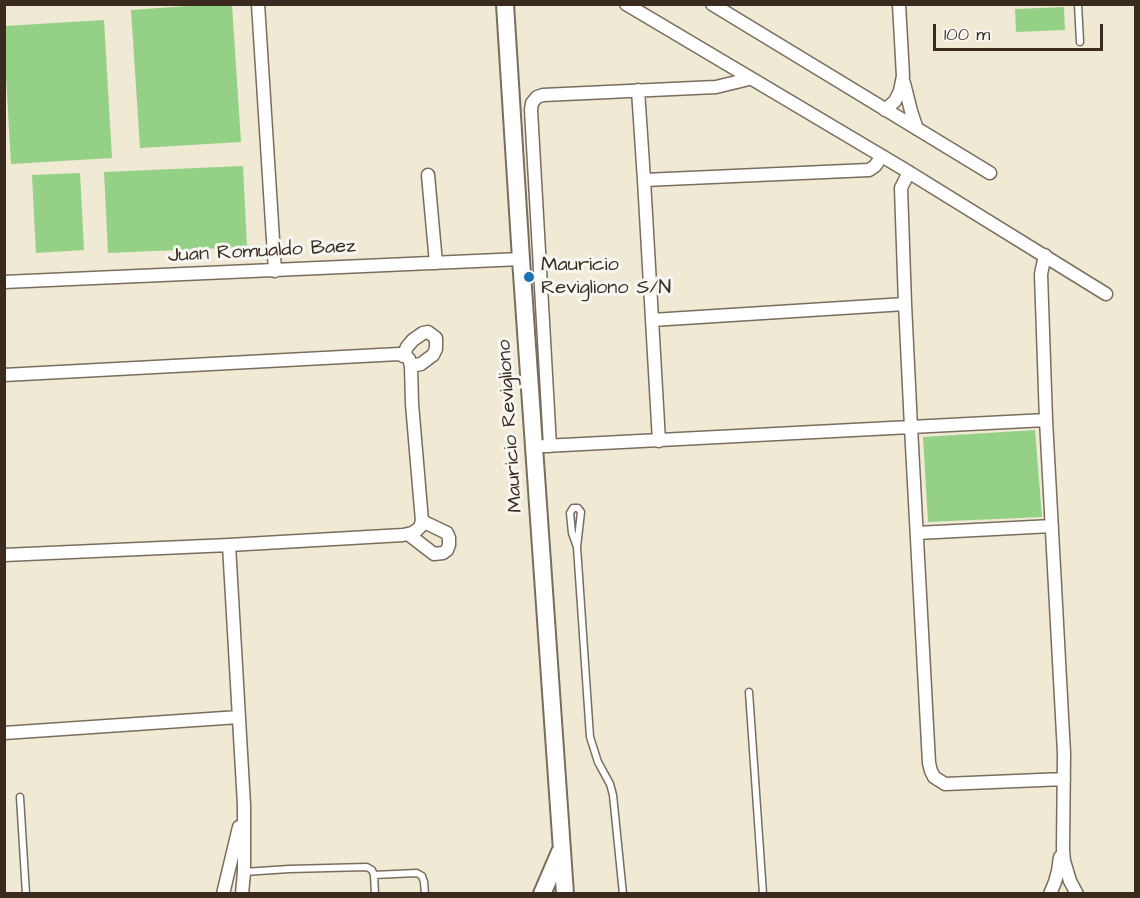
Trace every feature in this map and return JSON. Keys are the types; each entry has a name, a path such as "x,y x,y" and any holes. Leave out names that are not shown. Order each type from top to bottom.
{"main road":[{"name":"Mauricio Revigliono","path":"505,4 521,259 542,446 565,894"},
{"name":"Mauricio Revigliono","path":"542,894 562,845"}],"street":[{"path":"258,4 275,271"},
{"path":"626,4 909,172 1106,294"},
{"path":"712,4 990,174"},
{"path":"899,4 903,76 910,111 917,129"},
{"path":"885,110 895,101 903,76"},
{"path":"749,79 716,87 543,95 537,97 532,103 542,446 1046,420"},
{"path":"638,90 659,441"},
{"path":"644,180 869,170 882,156"},
{"path":"909,172 901,188 929,763 934,777 945,784 1064,779"},
{"path":"428,175 436,263"},
{"path":"1045,255 1041,274 1064,779 1064,861 1077,894"},
{"name":"Juan Romualdo Baez","path":"4,282 521,259"},
{"path":"652,320 905,304"},
{"path":"403,356 407,347 423,333 428,332 436,338 436,349 433,355 421,364 411,366"},
{"path":"4,375 399,354 409,359 411,366 422,521 417,530 408,534 4,555"},
{"path":"408,534 434,554 443,554 449,545 447,533 422,521"},
{"path":"917,533 1052,526"},
{"path":"229,545 244,805 242,894"},
{"path":"4,733 239,717"},
{"path":"223,894 244,805"},
{"path":"1052,888 1058,871 1063,823"},
{"path":"1052,888 1060,879 1070,880"}],"lane":[{"path":"1078,4 1080,42"},
{"path":"577,547 572,533 570,513 573,508 578,508 581,512 577,547 590,737 597,762 610,784 613,795 623,894"},
{"path":"749,692 763,894"},
{"path":"20,797 26,894"},
{"path":"244,872 367,867 374,875 375,894"},
{"path":"374,875 417,873 422,876 425,894"}],"green space":[{"path":"215,4 232,5 241,142 140,148 131,10"},
{"path":"1064,7 1065,30 1016,32 1015,9"},
{"path":"104,20 112,158 11,164 5,26"},
{"path":"243,166 247,247 108,253 104,172"},
{"path":"80,173 84,250 36,253 32,175"},
{"path":"1035,430 1042,517 928,522 923,437"}],"place":[{"name":"Mauricio Revigliono S/N","path":"529,277"}]}
